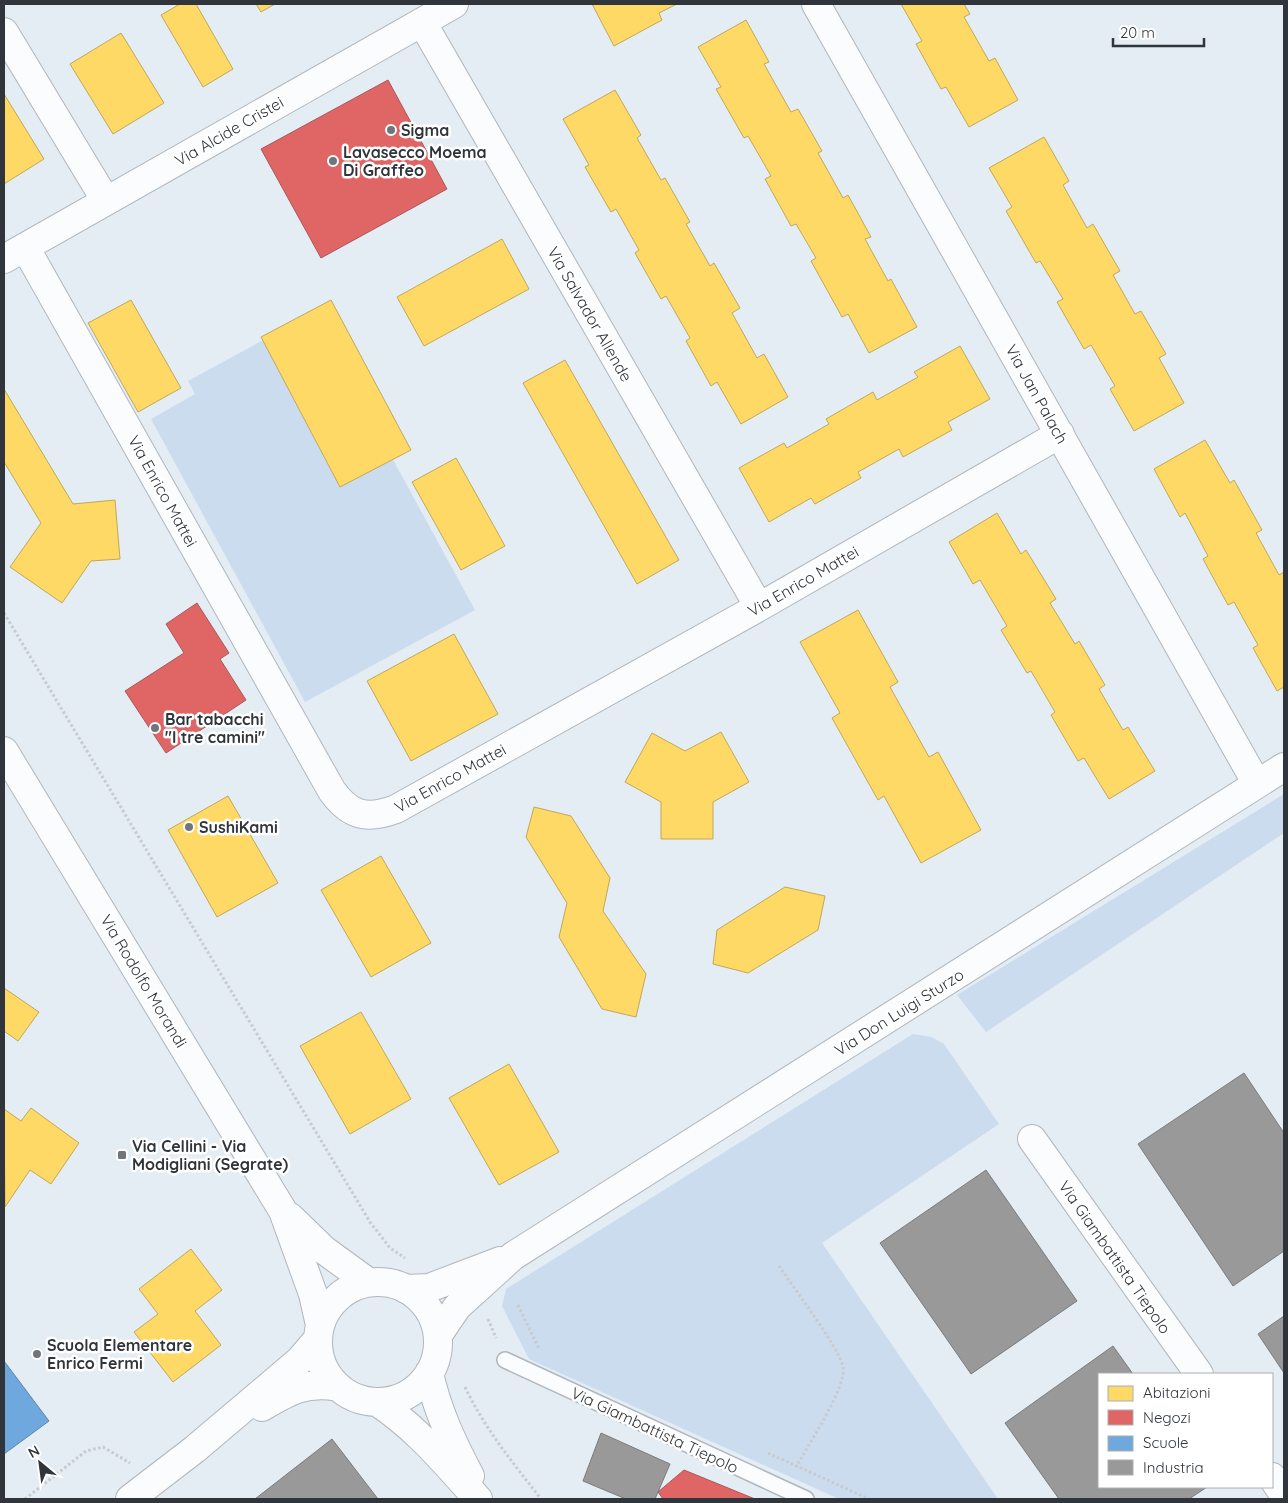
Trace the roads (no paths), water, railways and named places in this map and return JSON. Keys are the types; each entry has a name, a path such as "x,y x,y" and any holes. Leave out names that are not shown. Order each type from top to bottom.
{"street":[{"name":"Via Alcide Cristei","path":"14,253 454,4"},
{"name":"Via Jan Palach","path":"816,4 1257,784"},
{"name":"Via Salvador Allende","path":"422,22 758,607"},
{"path":"4,32 106,201"},
{"name":"Via Enrico Mattei","path":"14,253 332,791 343,806 360,814 376,815 396,809 758,607 1060,434"},
{"name":"Via Rodolfo Morandi","path":"4,750 283,1210 308,1279 319,1332"},
{"name":"Via Don Luigi Sturzo","path":"438,1335 457,1307 513,1256 1284,767"},
{"name":"Via Giambattista Tiepolo","path":"1032,1139 1198,1373"},
{"name":"Via Rodolfo Morandi","path":"283,1210 324,1250 368,1282"},
{"name":"Via Don Luigi Sturzo","path":"406,1289 428,1288 513,1256"},
{"path":"130,1499 195,1449 299,1361 319,1332 331,1304 341,1294 368,1282 388,1283 406,1289 428,1308 438,1335 437,1354 429,1373 423,1381 407,1394 398,1399 377,1402 357,1398 338,1387 321,1384 294,1389 195,1449"},
{"path":"319,1332 321,1364 338,1387"},
{"path":"429,1373 433,1393 450,1437 480,1499"},
{"path":"377,1402 393,1412 426,1443 480,1499"},
{"path":"1273,1479 1284,1495"}],"lane":[{"name":"Via Giambattista Tiepolo","path":"505,1360 806,1499"}],"place":[{"name":"Sigma","path":"391,130"},
{"name":"Lavasecco Moema Di Graffeo","path":"333,161"},
{"name":"Bar tabacchi \"I tre camini\"","path":"155,728"},
{"name":"SushiKami","path":"189,827"},
{"name":"Via Cellini - Via Modigliani (Segrate)","path":"122,1155"},
{"name":"Scuola Elementare Enrico Fermi","path":"37,1354"}]}
